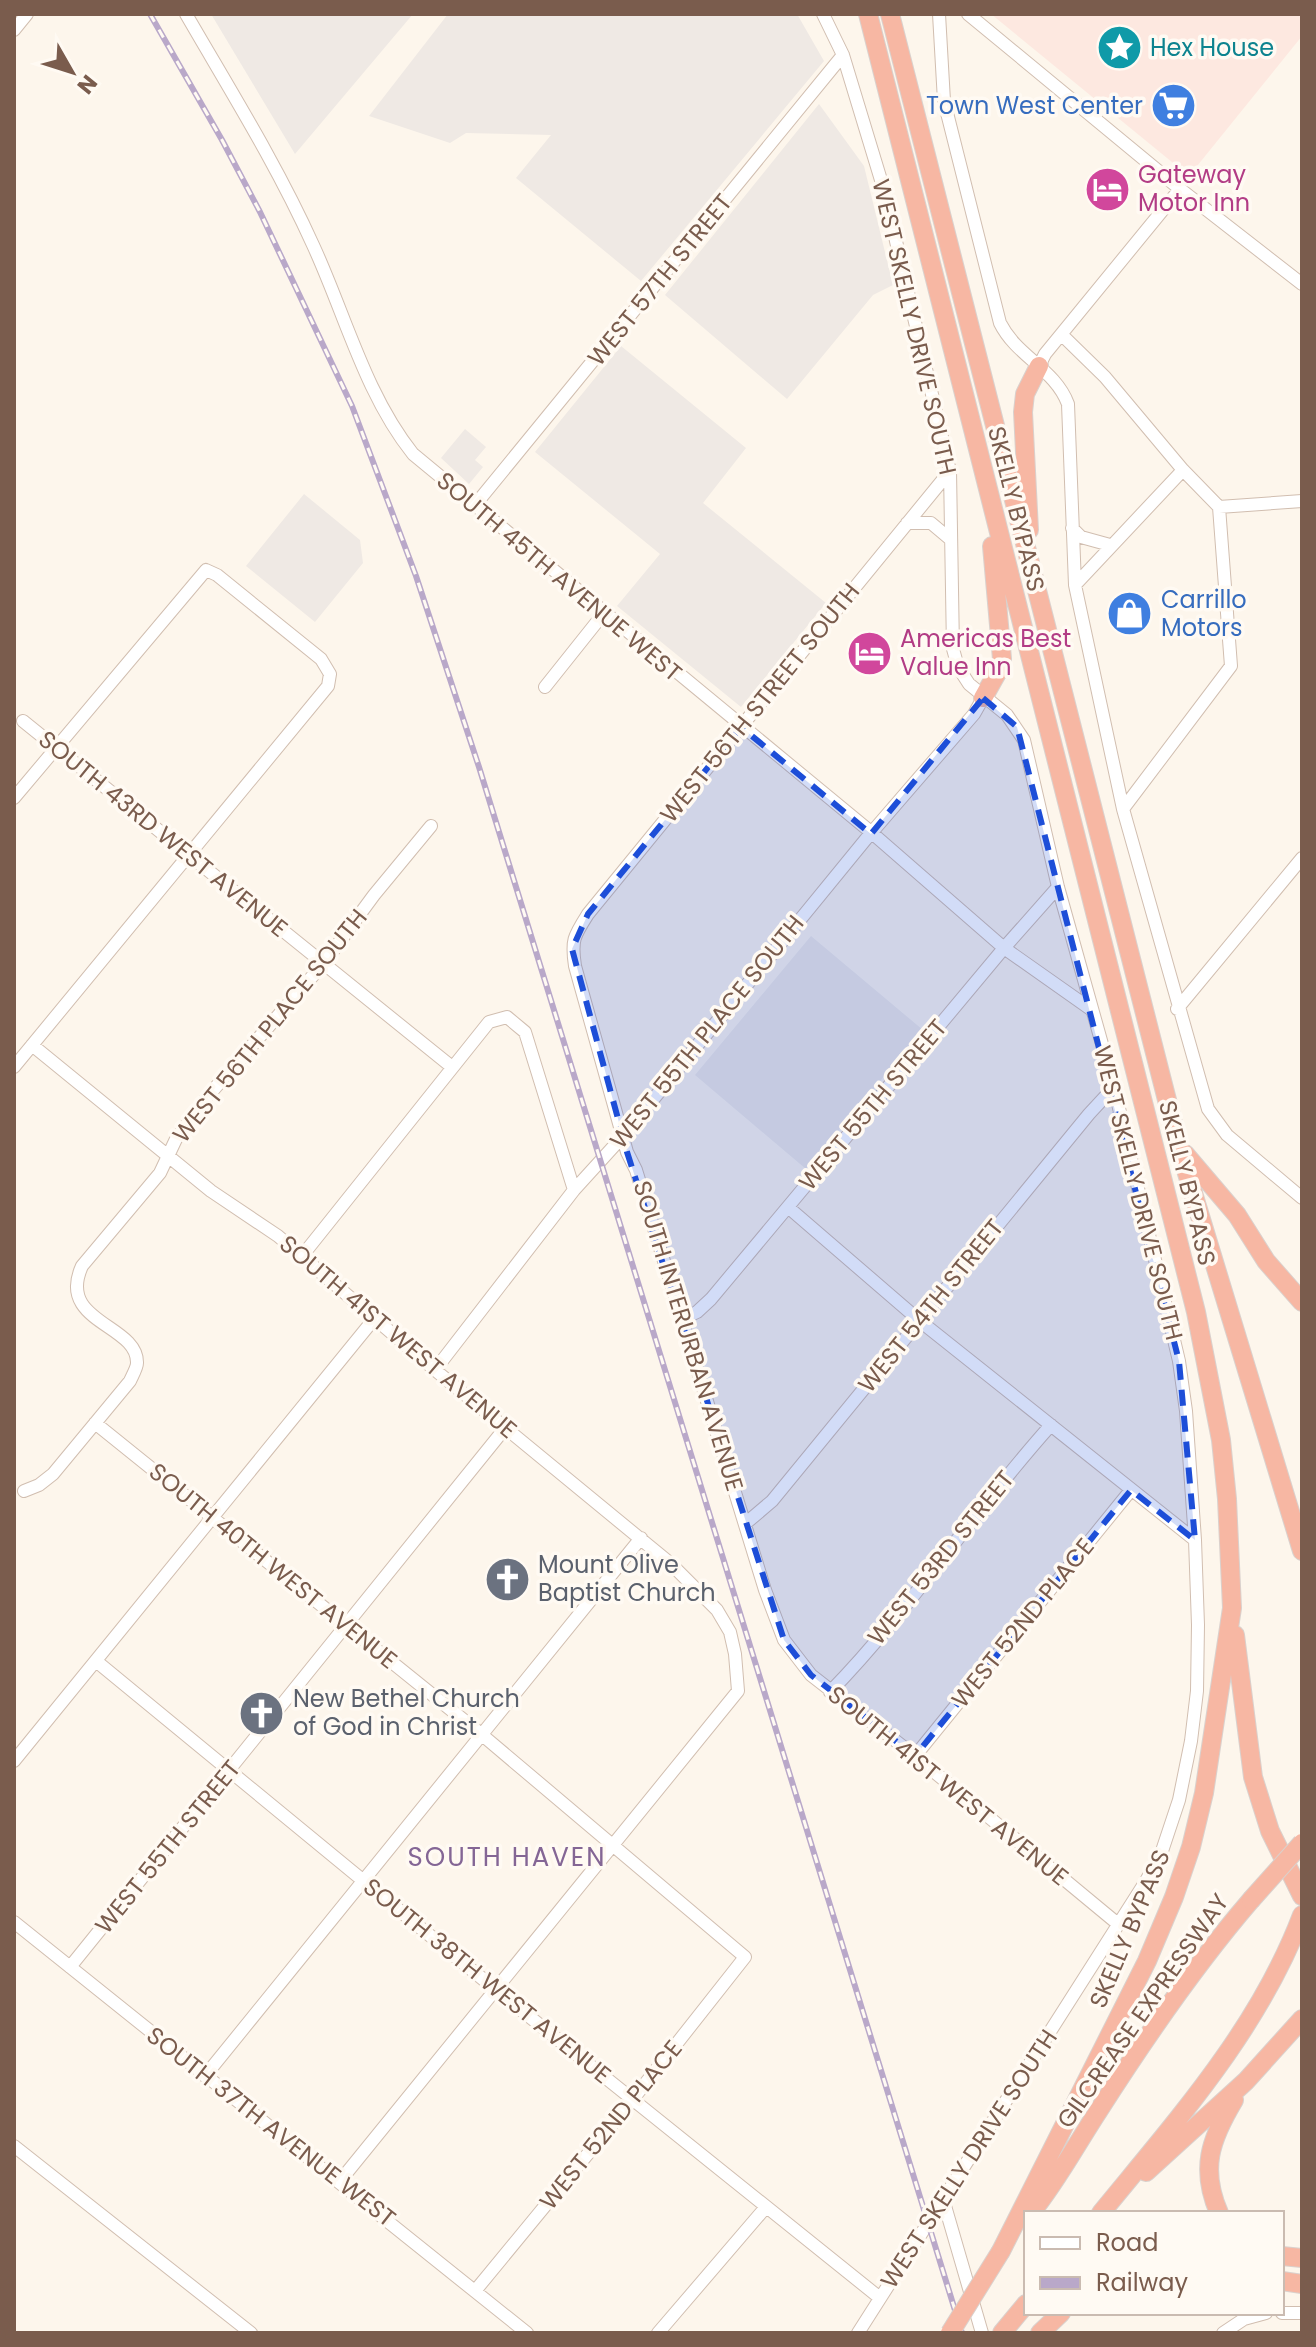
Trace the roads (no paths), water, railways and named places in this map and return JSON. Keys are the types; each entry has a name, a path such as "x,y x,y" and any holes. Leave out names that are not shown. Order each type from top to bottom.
{"highway":[{"name":"SKELLY BYPASS","path":"865,14 875,43 1196,1312 1221,1440 1232,1608 1204,1793 1191,1847 1174,1897 1147,1961 1001,2251 950,2333"},
{"name":"SKELLY BYPASS","path":"890,14 1179,1147 1302,1551"},
{"path":"1030,565 1023,412 1025,394 1039,366"},
{"path":"983,698 1002,659 987,491"},
{"path":"1179,1147 1237,1215 1266,1261 1302,1302"},
{"path":"1256,1394 1302,1511"},
{"path":"1232,1608 1253,1777 1270,1831 1302,1896"},
{"name":"GILCREASE EXPRESSWAY","path":"1033,2211 1050,2189 1143,2043 1228,1927 1302,1843"},
{"path":"1103,2211 1225,2058 1278,1972 1302,1915"},
{"path":"1103,2211 1246,2081 1302,2019"},
{"path":"1218,2211 1208,2180 1209,2159 1222,2120 1246,2081"},
{"path":"1001,2251 1024,2222"},
{"path":"1002,2333 1023,2308"},
{"path":"1040,2333 1059,2315"}],"street":[{"path":"14,30 27,14"},
{"name":"SOUTH 45TH AVENUE WEST","path":"186,14 258,138 313,245 394,428 413,454 872,833 1004,948 1092,1010"},
{"name":"WEST SKELLY DRIVE SOUTH","path":"823,14 843,55 884,190 950,471 953,649 958,667 983,698 1007,715 1024,740 1058,887 1114,1087 1179,1361 1186,1411 1195,1540 1198,1663 1186,1768 1162,1851 858,2333"},
{"path":"939,14 944,101 1000,323 1016,348 1057,384 1068,404 1075,585 1123,809 1177,1009 1208,1109 1227,1135 1302,1198"},
{"path":"968,14 1180,189 1302,284"},
{"name":"WEST 57TH STREET","path":"475,505 843,55"},
{"path":"1039,366 1180,189"},
{"path":"1062,335 1105,377 1183,470 1219,507 1231,666 1123,809"},
{"path":"1075,585 1183,470"},
{"name":"WEST 56TH STREET SOUTH","path":"573,938 588,914 950,471"},
{"path":"1219,507 1302,501"},
{"path":"907,523 931,523 950,539"},
{"path":"1072,528 1081,537 1110,545"},
{"path":"14,798 206,570 217,575 321,659 330,674 328,686 14,1067"},
{"path":"545,687 604,613"},
{"name":"WEST 55TH PLACE SOUTH","path":"435,1370 574,1190 624,1135 974,714 983,698"},
{"name":"SOUTH 43RD WEST AVENUE","path":"23,721 452,1067"},
{"name":"WEST 56TH PLACE SOUTH","path":"95,1423 130,1381 138,1364 135,1353 126,1341 77,1298 82,1266 160,1173 176,1139 208,1096 324,963 374,895 431,826"},
{"path":"1177,1009 1302,858"},
{"name":"WEST 55TH STREET","path":"684,1318 697,1312 711,1299 1058,887"},
{"name":"SOUTH INTERURBAN AVENUE","path":"573,938 575,966 624,1135 684,1318 765,1590 784,1640"},
{"path":"302,1256 489,1022 507,1017 525,1032 574,1190"},
{"name":"SOUTH 41ST WEST AVENUE","path":"32,1045 211,1191 245,1212 302,1256 435,1370 641,1538 717,1610 730,1632 738,1691 340,2181"},
{"name":"WEST 54TH STREET","path":"746,1523 772,1501 1114,1087"},
{"path":"789,1208 920,1321 1195,1540"},
{"path":"14,1761 374,1319"},
{"path":"24,1491 39,1485 53,1474 95,1423"},
{"name":"SOUTH 40TH WEST AVENUE","path":"95,1423 481,1734 745,1957"},
{"name":"WEST 53RD STREET","path":"830,1692 1051,1425"},
{"name":"WEST 55TH STREET","path":"70,1967 506,1427"},
{"name":"WEST 52ND PLACE","path":"915,1756 1131,1490"},
{"path":"205,2076 641,1538"},
{"name":"SOUTH 41ST WEST AVENUE","path":"784,1640 800,1663 830,1692 915,1756 1118,1924"},
{"name":"SOUTH 38TH WEST AVENUE","path":"96,1661 495,1989 880,2298"},
{"name":"SOUTH 37TH AVENUE WEST","path":"14,1922 527,2333"},
{"name":"WEST 52ND PLACE","path":"475,2291 745,1957"},
{"path":"14,2146 251,2333"},
{"path":"943,2199 982,2333"},
{"path":"658,2333 766,2207"},
{"path":"1223,2333 1244,2319 1259,2315"}],"railway":[{"path":"150,14 260,212 352,406 416,576 479,767 962,2333"}],"place":[{"name":"Hex House","path":"1119,48"},
{"name":"Town West Center","path":"1174,106"},
{"name":"Gateway Motor Inn","path":"1107,189"},
{"name":"Carrillo Motors","path":"1130,614"},
{"name":"Americas Best Value Inn","path":"869,653"},
{"name":"Mount Olive Baptist Church","path":"507,1579"},
{"name":"New Bethel Church of God in Christ","path":"262,1713"}],"district":[{"name":"SOUTH HAVEN","path":"507,1857"}]}
